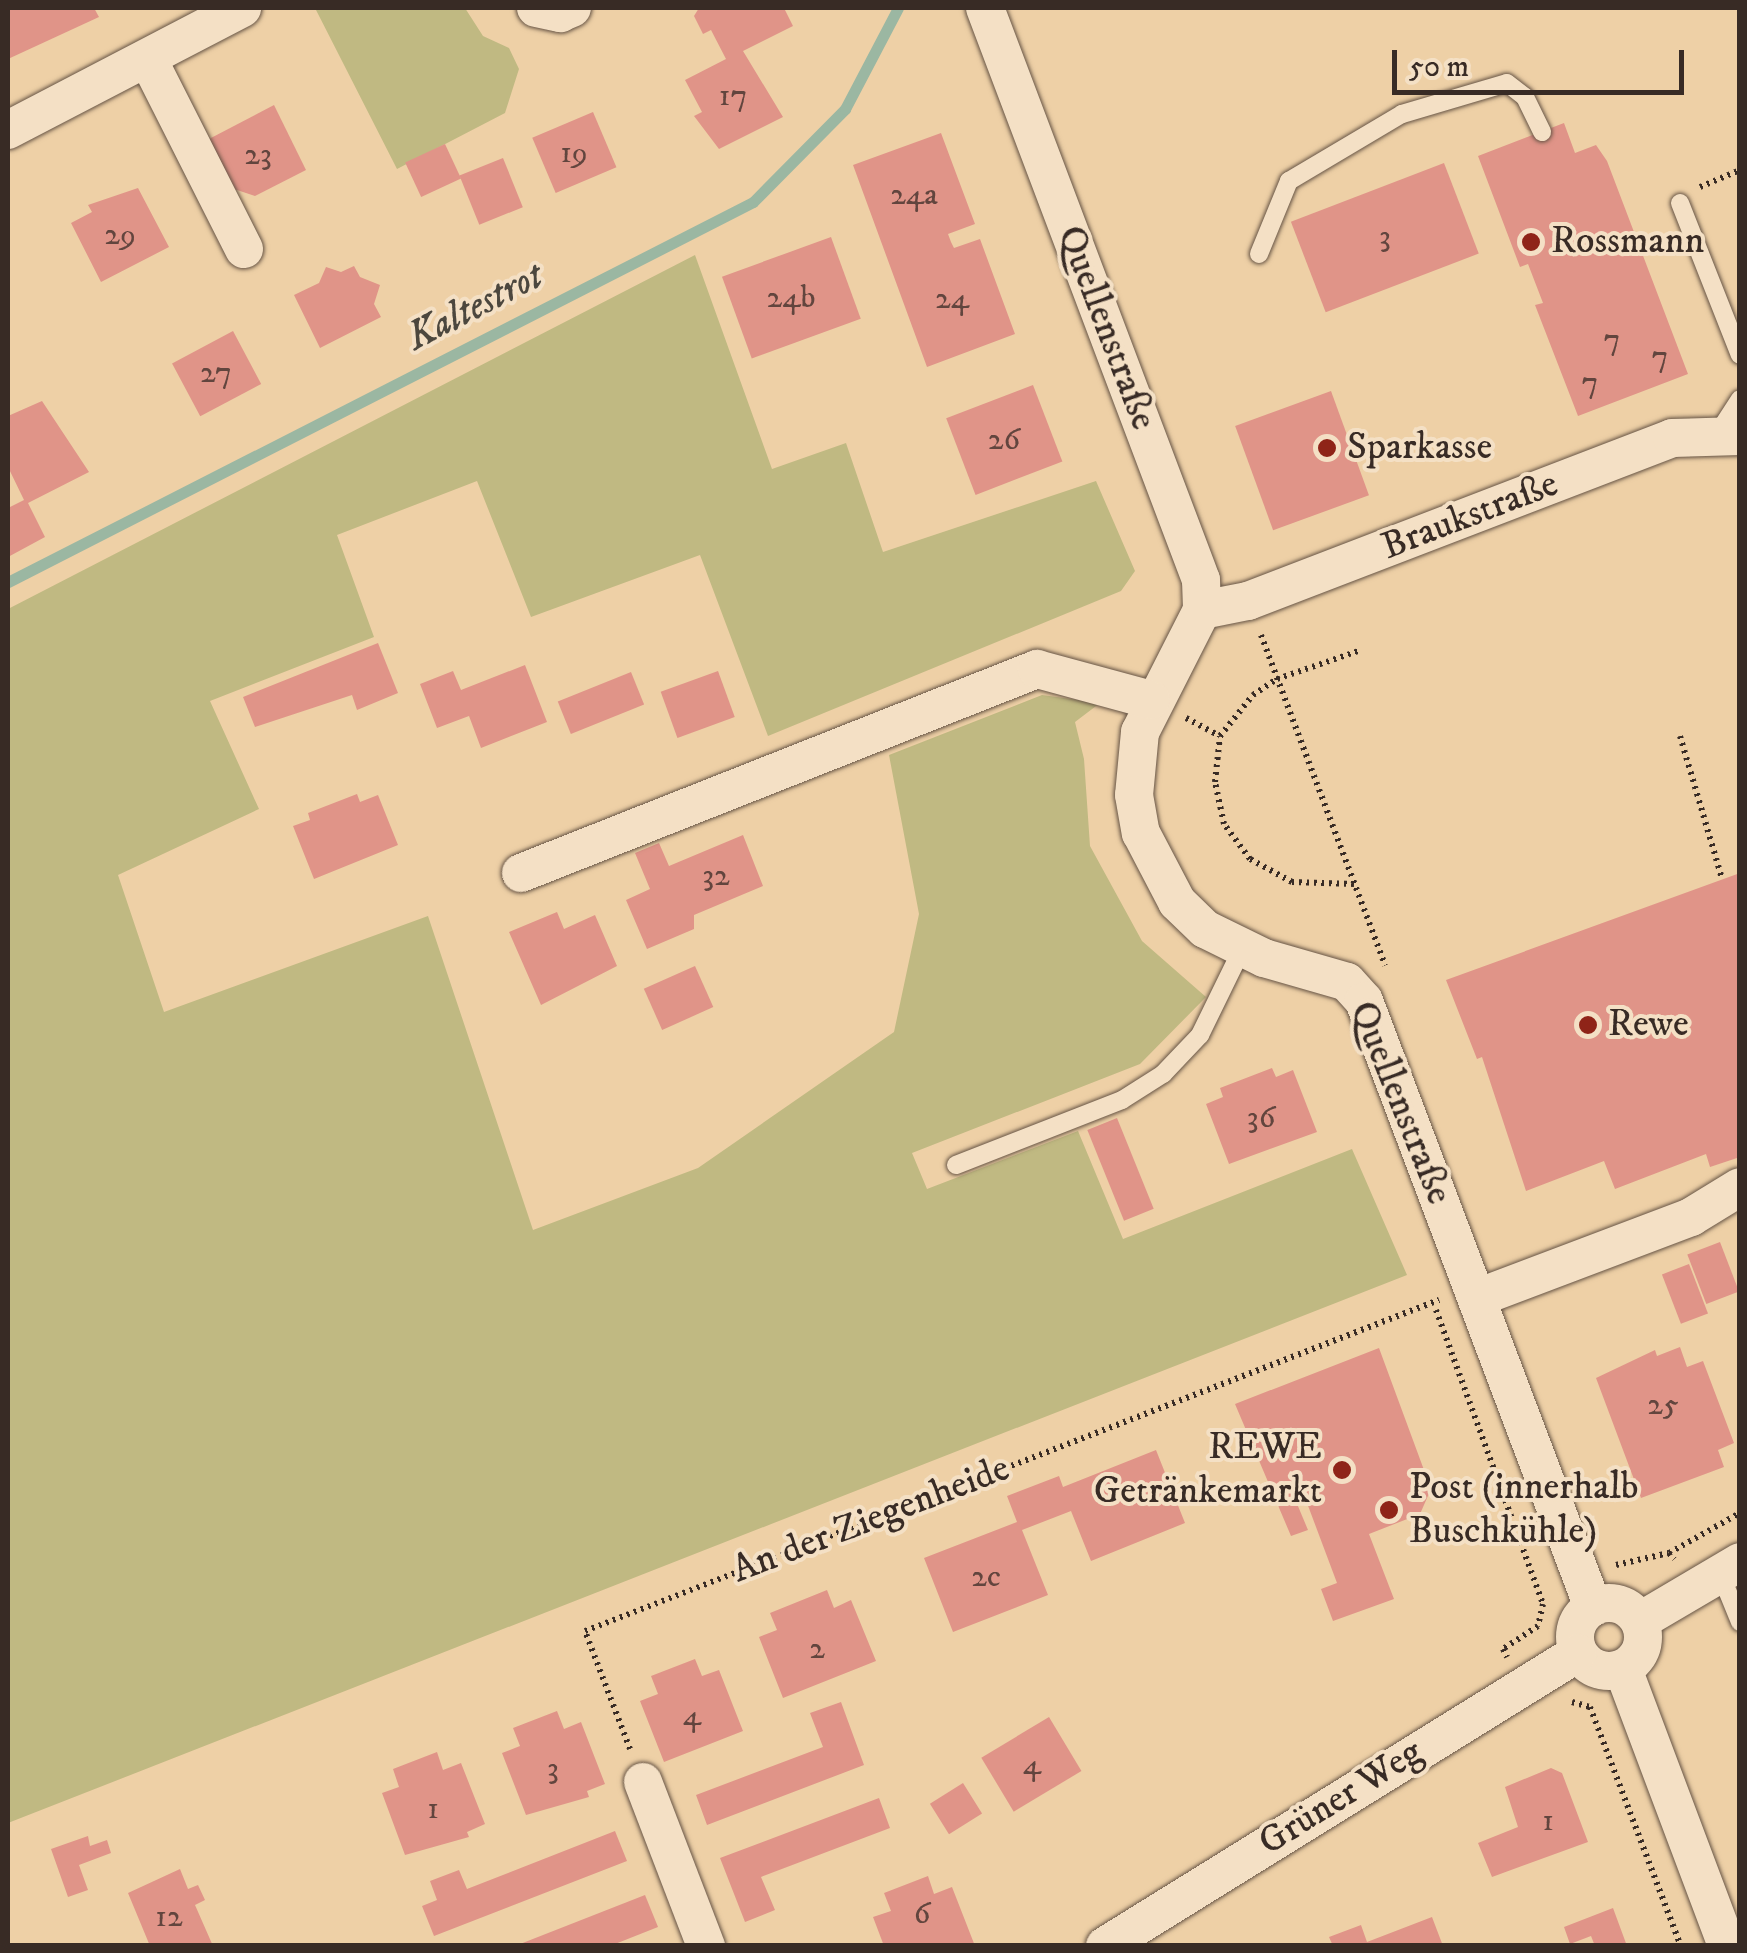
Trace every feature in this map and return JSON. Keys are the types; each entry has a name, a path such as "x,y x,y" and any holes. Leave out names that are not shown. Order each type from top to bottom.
{"street":[{"path":"8,130 242,8"},
{"path":"536,8 560,13 572,8"},
{"name":"Quellenstraße","path":"985,8 1201,580 1202,610 1151,700 1134,764 1142,832 1178,902 1205,928 1242,949 1348,982 1364,1000 1593,1606"},
{"path":"148,59 244,249"},
{"name":"Braukstraße","path":"1202,610 1248,601 1672,438 1729,434"},
{"path":"521,873 1038,669 1151,700"},
{"path":"1475,1292 1691,1217 1740,1186"},
{"path":"1640,1621 1720,1574"},
{"path":"1619,1604 1640,1621 1639,1654 1622,1669 1598,1670 1578,1653 1575,1632 1593,1606 1619,1604"},
{"name":"Grüner Weg","path":"1104,1946 1578,1653"},
{"path":"1622,1669 1727,1946"},
{"path":"643,1782 706,1946"}],"lane":[{"path":"1259,254 1288,181 1402,114 1508,83 1525,97 1542,132"},
{"path":"1680,202 1740,355"},
{"path":"1729,434 1740,399"},
{"path":"956,1165 1122,1100 1163,1074 1200,1035 1242,949"},
{"path":"1720,1574 1740,1622"}],"path":[{"path":"1680,202 1709,178 1740,170"},
{"path":"1248,601 1388,976"},
{"path":"1354,884 1315,886 1271,873 1250,859 1224,824 1215,782 1220,736 1253,696 1277,678 1361,650"},
{"path":"1680,736 1722,879"},
{"name":"An der Ziegenheide","path":"643,1782 584,1631 1475,1292"},
{"path":"1604,1548 1611,1566 1669,1553 1740,1513"},
{"path":"1669,1553 1720,1574"}],"shaded area":[{"path":"315,8 465,8 483,36 509,48 519,69 505,113 397,169"},
{"path":"695,255 772,469 846,443 883,552 1096,481 1135,571 1121,591 768,736 700,555 531,617 477,481 337,535 374,637 210,701 259,809 118,875 164,1012 428,916 533,1230 698,1168 894,1032 919,914 889,755 1042,695 1100,703 1075,722 1084,759 1090,846 1142,941 1206,997 1140,1064 912,1153 927,1189 1078,1131 1123,1239 1352,1149 1407,1275 8,1823 8,609"}],"building":[{"path":"8,8 94,8 99,17 8,59"},
{"path":"699,8 784,8 793,26 743,51 783,117 719,149 694,116 702,112 685,80 726,59 711,30 703,34 694,16"},
{"path":"274,105 306,170 255,196 234,189 209,139"},
{"path":"593,112 616,167 556,193 532,138"},
{"path":"1564,123 1575,153 1596,145 1607,161 1688,374 1578,416 1535,305 1543,303 1528,264 1520,267 1478,156"},
{"path":"941,133 975,224 948,234 954,248 980,239 1015,334 927,367 853,165"},
{"path":"445,144 461,178 421,197 405,163"},
{"path":"503,158 523,207 479,225 459,176"},
{"path":"1444,163 1479,254 1326,312 1291,222"},
{"path":"138,188 169,247 101,282 71,223 92,212 88,205"},
{"path":"831,237 861,319 752,358 722,277"},
{"path":"354,266 360,277 380,285 374,304 381,317 320,348 294,295 319,283 326,267 341,272"},
{"path":"233,331 261,384 200,416 172,363"},
{"path":"1033,385 1062,462 976,495 946,418"},
{"path":"1331,391 1369,495 1273,530 1235,426"},
{"path":"42,401 89,472 28,503 45,537 8,557 8,508 24,500 8,467 8,416"},
{"path":"378,643 398,693 357,710 352,695 255,727 243,697"},
{"path":"525,665 547,722 481,748 469,716 437,728 420,684 453,671 461,690"},
{"path":"718,671 735,717 677,738 661,692"},
{"path":"631,672 644,704 571,734 558,702"},
{"path":"357,794 360,802 378,795 398,845 314,879 293,826 310,820 308,813"},
{"path":"743,835 763,886 694,915 694,929 647,949 626,900 650,889 635,853 659,843 669,866"},
{"name":"Rewe","path":"1740,873 1740,1157 1710,1167 1706,1154 1615,1189 1604,1161 1526,1191 1482,1057 1477,1059 1446,980"},
{"path":"557,912 564,929 595,915 617,966 541,1005 509,932"},
{"path":"695,966 713,1007 662,1030 644,989"},
{"path":"1272,1068 1276,1077 1293,1070 1317,1132 1229,1164 1206,1104 1223,1097 1220,1088"},
{"path":"1117,1118 1154,1209 1124,1221 1087,1130"},
{"path":"1720,1242 1739,1291 1706,1304 1687,1255"},
{"path":"1689,1264 1708,1313 1681,1324 1662,1274"},
{"path":"1680,1347 1687,1367 1703,1361 1734,1443 1718,1450 1724,1467 1641,1498 1596,1378 1655,1350 1657,1356"},
{"name":"REWE Getränkemarkt","path":"1379,1348 1431,1489 1420,1514 1369,1534 1394,1599 1333,1621 1321,1589 1337,1583 1304,1495 1295,1499 1308,1530 1291,1536 1235,1404"},
{"path":"1156,1450 1185,1523 1091,1561 1071,1511 1022,1530 1048,1595 953,1632 924,1558 1017,1522 1007,1496 1059,1476 1063,1487"},
{"path":"827,1590 834,1608 851,1600 876,1661 783,1698 759,1637 777,1630 770,1613"},
{"path":"695,1659 702,1676 719,1670 743,1731 664,1762 640,1701 658,1694 651,1676"},
{"path":"841,1702 864,1765 707,1825 696,1795 823,1747 810,1713"},
{"path":"557,1711 564,1729 581,1722 605,1784 587,1791 589,1797 526,1815 502,1753 520,1746 513,1728"},
{"path":"1049,1717 1081,1771 1014,1812 981,1758"},
{"path":"437,1752 443,1770 461,1763 485,1824 467,1832 469,1837 405,1855 382,1793 399,1787 393,1769"},
{"path":"1551,1768 1562,1773 1588,1842 1492,1877 1478,1843 1518,1827 1505,1787"},
{"path":"963,1783 982,1814 949,1834 930,1804"},
{"path":"879,1798 890,1828 761,1877 775,1910 745,1922 720,1858"},
{"path":"615,1831 627,1861 434,1936 422,1906 437,1900 430,1881 459,1870 467,1889"},
{"path":"88,1836 90,1846 107,1840 111,1853 79,1865 88,1890 68,1897 51,1849"},
{"path":"180,1869 188,1889 198,1885 205,1900 195,1905 213,1946 150,1946 128,1893"},
{"path":"928,1876 934,1894 952,1887 975,1946 884,1946 873,1917 891,1911 884,1893"},
{"path":"645,1895 658,1927 610,1946 515,1946"},
{"path":"1613,1908 1627,1946 1595,1946 1591,1936 1570,1944 1564,1927"},
{"path":"1432,1917 1443,1946 1333,1946 1329,1937 1361,1925 1367,1942"}],"waterway":[{"name":"Kaltestrot","path":"8,582 753,202 845,109 898,8"}],"place":[{"name":"Rossmann","path":"1531,242"},
{"name":"Sparkasse","path":"1327,448"},
{"name":"Rewe","path":"1588,1025"},
{"name":"REWE Getränkemarkt","path":"1342,1470"},
{"name":"Post (innerhalb Buschkühle)","path":"1389,1510"}]}
